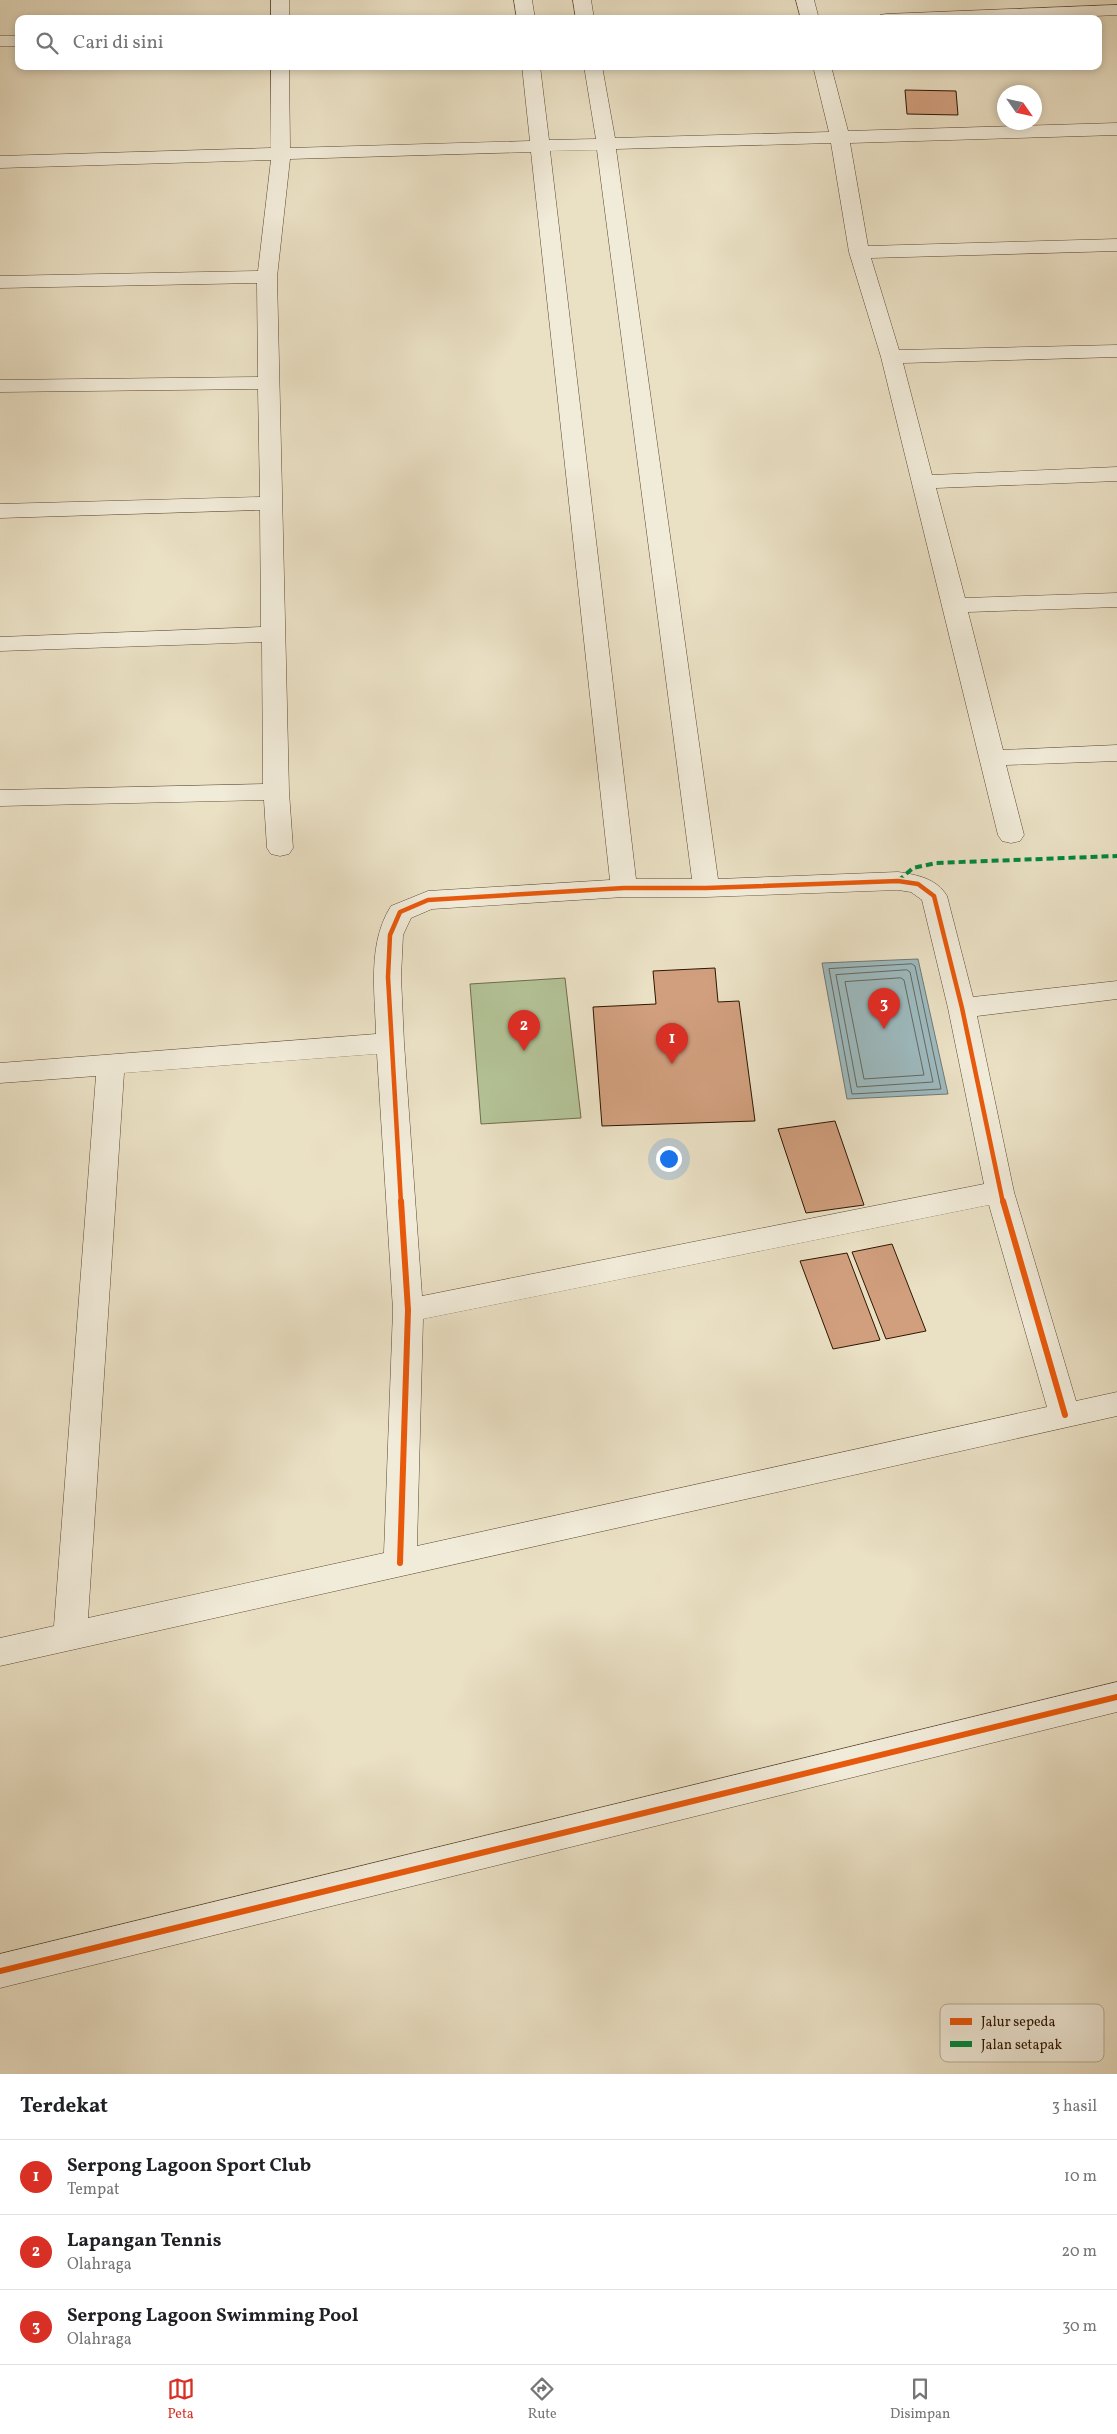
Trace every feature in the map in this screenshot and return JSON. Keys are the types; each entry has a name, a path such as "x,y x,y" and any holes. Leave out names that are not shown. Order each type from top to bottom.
{"street":[{"path":"280,0 280,15"},
{"path":"524,0 526,15"},
{"path":"582,0 584,15"},
{"path":"805,0 809,15"},
{"path":"989,15 1117,10"},
{"path":"0,42 15,41"},
{"path":"280,70 281,155 267,277 276,792 280,848"},
{"path":"531,70 624,888"},
{"path":"594,70 606,143 706,888"},
{"path":"823,70 840,138 859,252 891,357 955,605 1010,835"},
{"path":"0,162 1117,129"},
{"path":"859,252 1117,245"},
{"path":"0,282 267,277"},
{"path":"891,357 1117,351"},
{"path":"0,386 269,383"},
{"path":"923,482 1117,474"},
{"path":"0,512 271,503"},
{"path":"955,605 1117,600"},
{"path":"0,644 274,634"},
{"path":"992,758 1117,752"},
{"path":"0,798 276,792"},
{"path":"400,1563 408,1310 390,1043 388,977 390,935 400,912 428,900 448,897 624,888 706,888 898,881 918,884 934,896 962,1008 1000,1192 1065,1415"},
{"path":"962,1008 1117,990"},
{"path":"0,1073 390,1043"},
{"path":"70,1637 111,1063"},
{"path":"408,1310 1000,1192"},
{"path":"0,1652 1117,1404"},
{"path":"0,1971 1117,1697"}],"green space":[{"path":"565,978 581,1118 481,1124 470,984"}],"water":[{"path":"918,959 948,1094 847,1099 822,963"}],"building":[{"path":"905,90 956,91 958,115 907,114"},
{"path":"715,968 718,1002 739,1001 755,1121 602,1126 593,1007 656,1004 653,971"},
{"path":"835,1121 864,1205 806,1213 778,1129"},
{"path":"892,1244 926,1331 886,1339 852,1252"},
{"path":"847,1253 880,1340 833,1349 800,1261"}],"marked path":[{"path":"898,881 913,868 936,863 1117,856"}],"cycle path":[{"path":"400,1563 408,1310 390,1043 388,977 390,935 400,912 428,900 624,888 706,888 898,881 918,884 934,896 962,1008 1000,1192 1065,1415"},
{"path":"0,1971 1117,1697"}],"place":[{"name":"Serpong Lagoon Swimming Pool","path":"884,1029"},
{"name":"Lapangan Tennis","path":"524,1051"},
{"name":"Serpong Lagoon Sport Club","path":"672,1064"}]}
